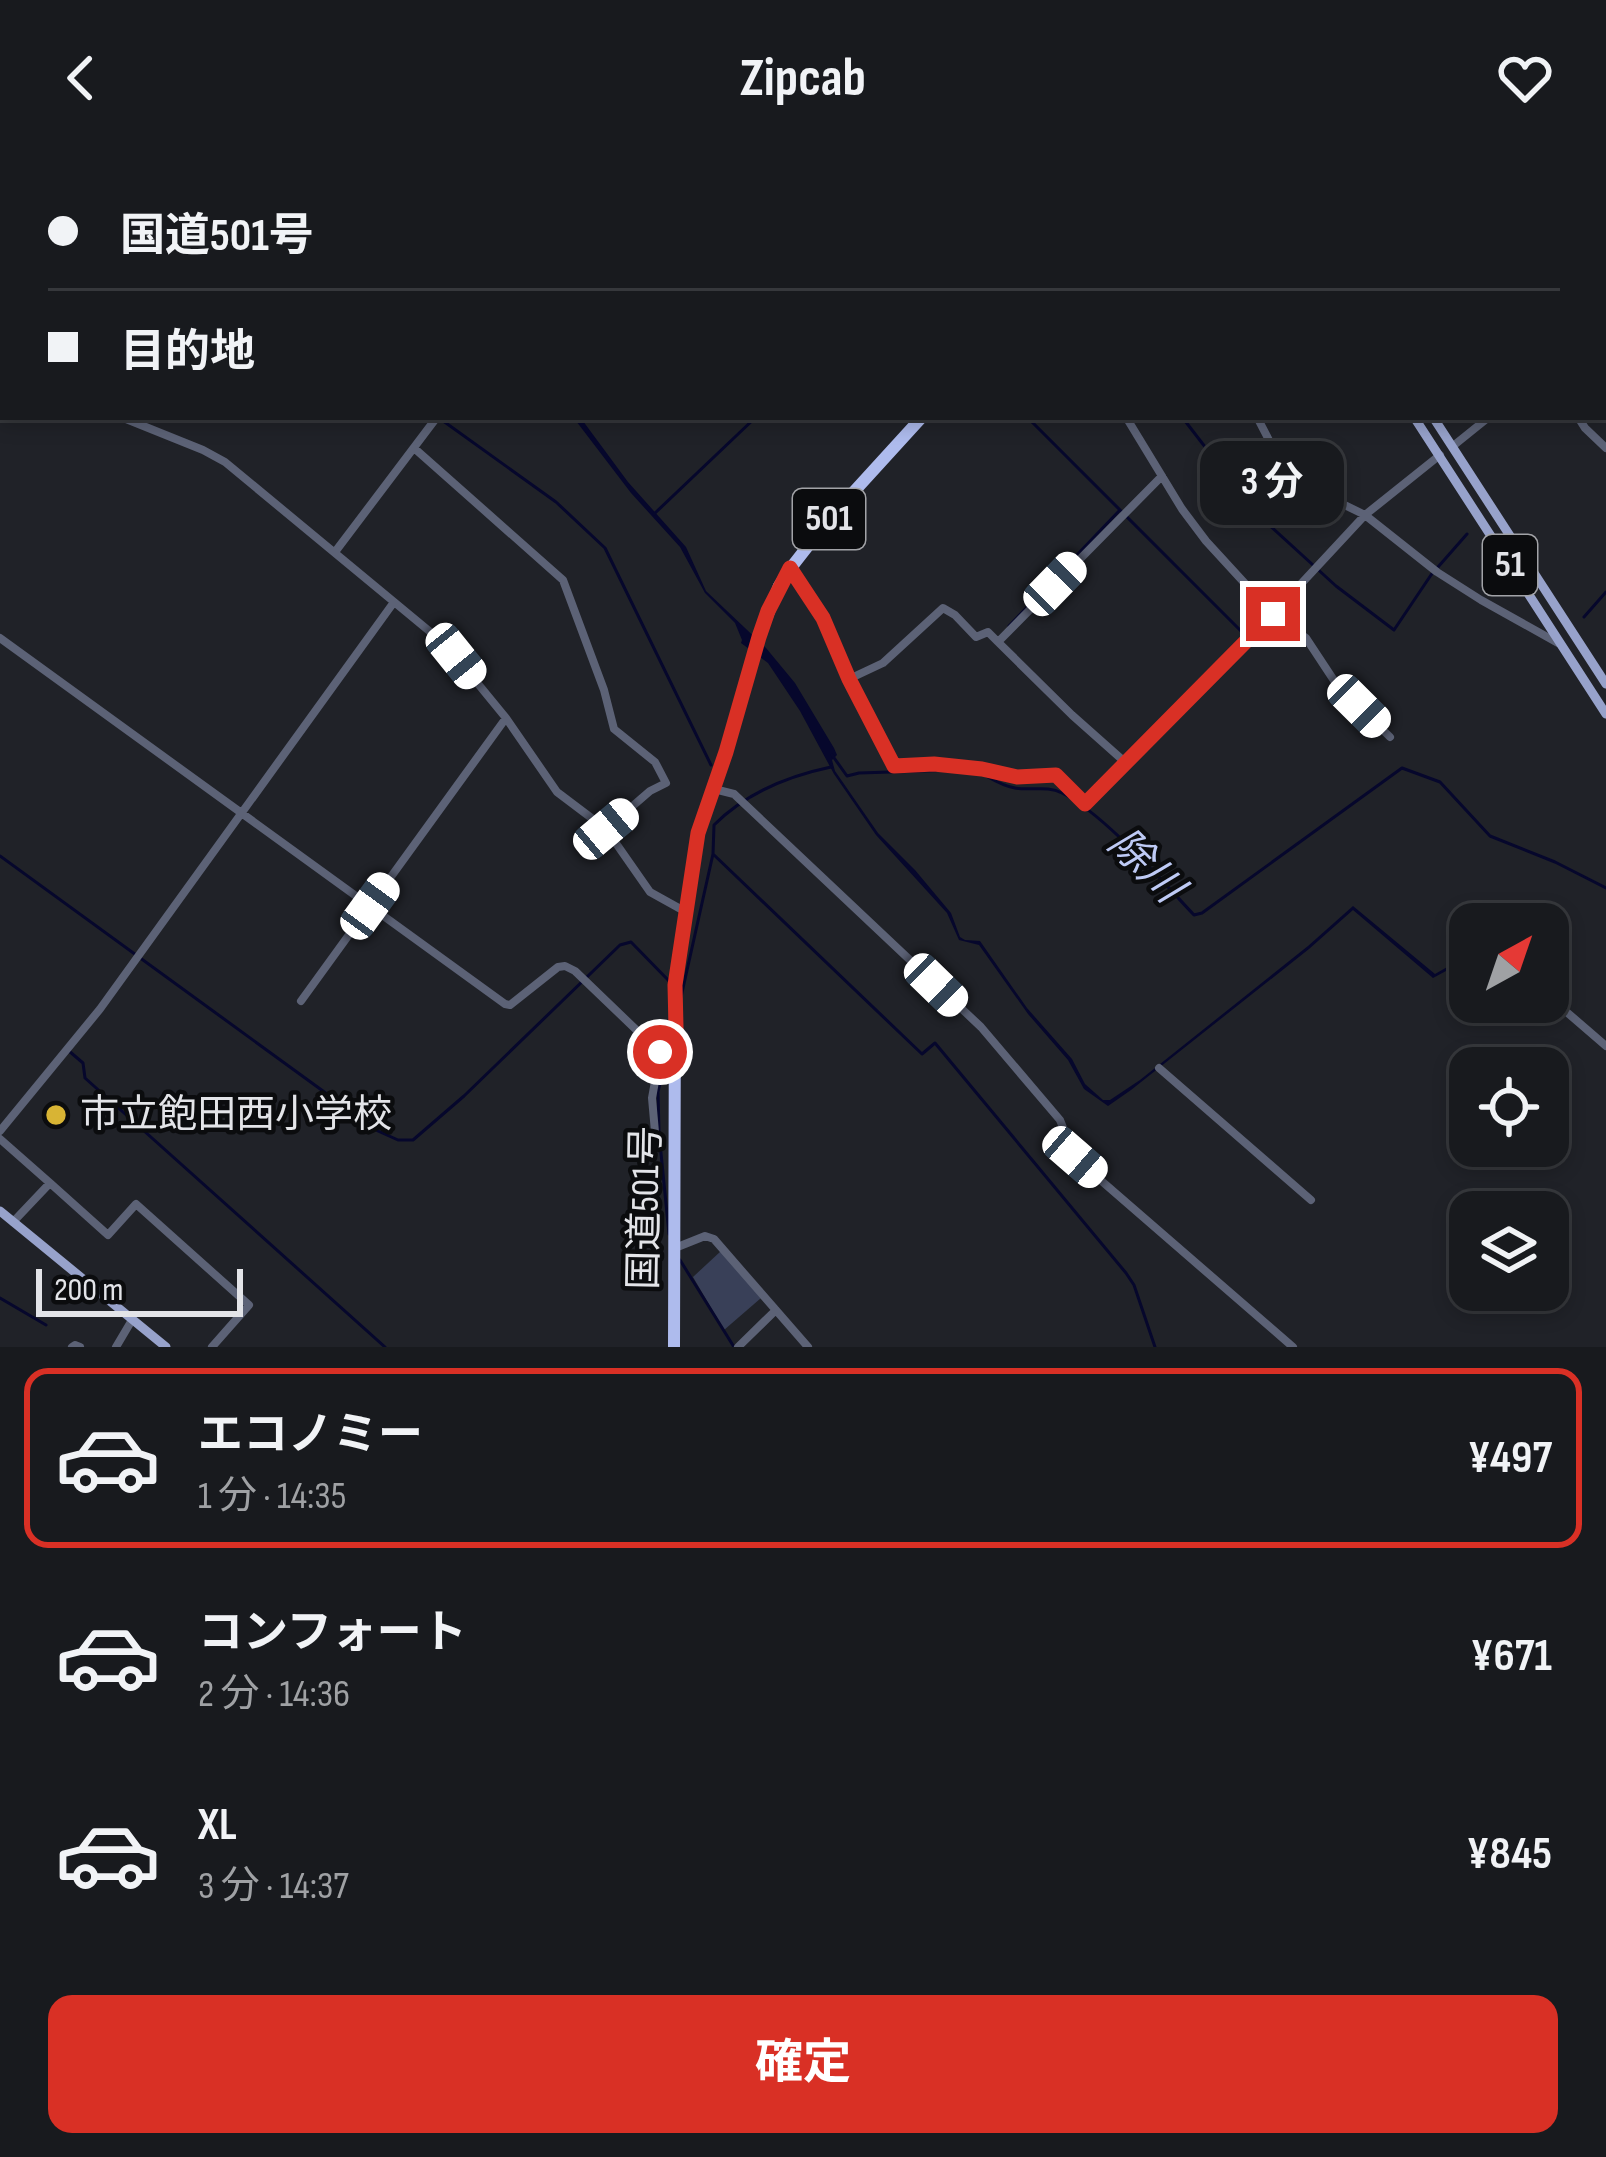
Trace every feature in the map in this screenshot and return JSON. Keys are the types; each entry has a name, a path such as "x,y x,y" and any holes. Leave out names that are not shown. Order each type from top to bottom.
{"highway":[{"name":"国道501号","path":"674,1347 675,985 698,833 759,637 790,568 919,420"}],"main road":[{"name":"51","path":"1416,420 1606,714"},
{"name":"51","path":"1435,420 1606,684"},
{"path":"0,1211 166,1347"}],"street":[{"path":"128,420 225,462 456,656 557,792 606,829 650,892 687,913"},
{"path":"335,552 435,420"},
{"path":"1128,420 1206,541 1273,614 1306,638 1337,685 1390,737"},
{"path":"1259,420 1271,444 1310,488 1365,515 1452,581 1561,644"},
{"path":"1453,446 1485,420"},
{"path":"1580,420 1606,448"},
{"path":"414,448 563,580 614,729 655,761 666,783 650,790 606,829"},
{"path":"790,568 823,618 894,766 959,766 1017,777 1050,773 1085,804 1365,515 1440,455"},
{"path":"998,642 1162,476"},
{"path":"212,1347 250,1305 136,1204 108,1235 0,1135 100,1009 394,602"},
{"path":"849,679 883,662 943,608 976,638 988,632 1126,763"},
{"path":"0,638 505,1004 565,966 677,1069"},
{"path":"301,1001 506,718"},
{"path":"714,789 734,794 981,1027 1060,1120 1075,1157 1293,1347"},
{"path":"1569,1014 1606,1046"},
{"path":"655,1132 652,1098 660,1052"},
{"path":"1159,1068 1311,1200"},
{"path":"13,1222 50,1183"},
{"path":"675,1248 705,1236 714,1239 808,1347"},
{"path":"738,1347 776,1310"},
{"path":"116,1347 132,1320"}],"shaded area":[{"path":"575,420 582,420 628,482 686,547 706,591 795,683 834,748 835,771 878,833 951,913 960,937 980,941 1027,1008 1072,1059 1085,1084 1103,1100 1140,1080 1353,906 1435,974 1449,969 1433,978 1353,910 1309,949 1108,1106 1084,1089 1068,1060 1028,1014 979,945 959,940 947,913 876,835 834,774 768,663 741,643 735,623 705,593 680,547"},
{"path":"721,1251 761,1298 724,1330 693,1277"}],"waterway":[{"path":"425,420 430,420"},
{"path":"442,420 556,502 605,548 711,765"},
{"path":"654,514 753,420"},
{"path":"1030,420 1244,634"},
{"path":"1184,420 1256,513 1336,586 1394,630 1431,575 1467,534"},
{"path":"1009,626 1119,511"},
{"path":"1584,617 1606,592"},
{"name":"除川","path":"832,755 847,776 954,770"},
{"path":"681,997 713,854 714,825 768,788 831,767"},
{"name":"除川","path":"981,773 1010,787 1056,791 1078,803 1131,849 1194,915 1402,768 1440,782 1490,836 1606,888"},
{"path":"713,854 922,1054 935,1043 1126,1273 1155,1347"},
{"path":"0,856 378,1131 398,1140 413,1140 464,1096 620,945 631,942 671,983"},
{"path":"668,1048 658,1092 669,1234"},
{"path":"69,1051 83,1063 85,1078 385,1347"},
{"path":"680,1260 734,1347"},
{"path":"0,1298 46,1325"}],"place":[{"name":"市立飽田西小学校","path":"56,1115"}],"route":[{"path":"660,1052 677,1069 675,985 698,833 768,611 790,568 823,618 894,766 959,766 1017,777 1050,773 1085,804 1273,614"}]}
